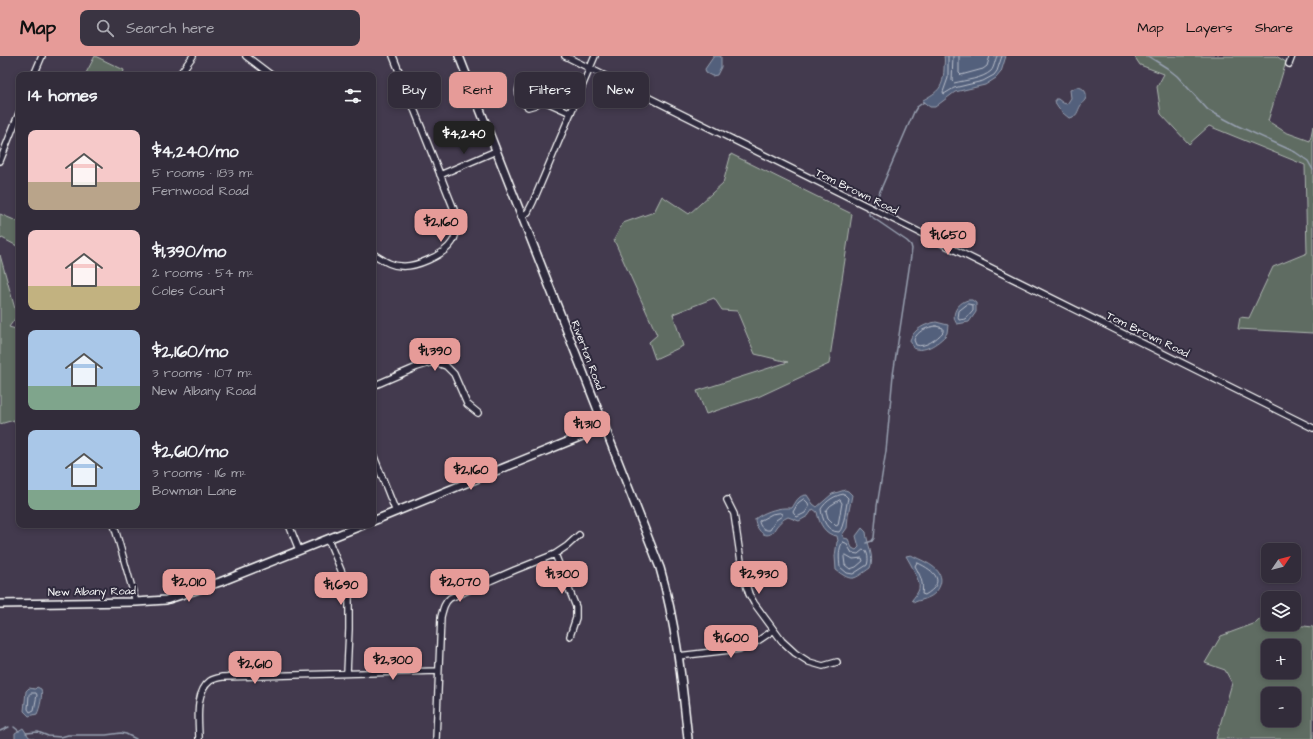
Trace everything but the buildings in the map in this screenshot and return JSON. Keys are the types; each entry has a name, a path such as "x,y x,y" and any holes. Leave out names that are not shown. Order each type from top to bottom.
{"main road":[{"name":"Riverton Road","path":"458,56 660,568 670,610 678,656 688,739"},
{"path":"376,520 604,427"},
{"name":"New Albany Road","path":"0,604 136,602 166,600 220,582 356,528"}],"street":[{"path":"35,72 42,56"},
{"path":"181,72 193,56"},
{"path":"246,56 267,72"},
{"path":"376,256 390,264 400,266 411,266 438,256 447,249 456,235 458,224 455,212 393,56"},
{"name":"Tom Brown Road","path":"565,56 1313,428"},
{"path":"521,217 528,212 533,202 595,56"},
{"path":"1289,64 1292,56"},
{"path":"524,81 528,82 541,95 542,100 535,105 528,107 524,104 519,94 520,85 524,81"},
{"path":"560,108 571,113"},
{"path":"0,161 16,121"},
{"path":"440,175 496,151"},
{"path":"376,385 417,367 434,362 446,366 454,374 467,404 478,413"},
{"path":"376,462 396,512"},
{"path":"727,500 734,514 743,575 748,594 782,641 795,654 810,662 823,666 837,662"},
{"path":"115,528 136,602"},
{"path":"290,528 299,550"},
{"path":"436,739 441,617 447,601 450,598 555,554 579,535"},
{"path":"328,539 344,575 349,595 350,629 347,673"},
{"path":"555,554 576,608 576,618 570,636"},
{"path":"678,656 739,649 753,644 774,630"},
{"path":"199,739 199,705 202,690 210,681 222,677 438,671"}],"green space":[{"path":"95,56 124,70 124,72 87,72"},
{"path":"1134,56 1276,56 1286,62 1268,121 1285,132 1310,141 1313,126 1313,333 1238,329 1240,317 1249,318 1273,267 1307,253 1305,165 1209,126 1189,144 1161,114 1157,87 1164,74 1140,65"},
{"path":"731,154 852,214 829,364 758,397 706,414 697,391 788,362 755,354 737,311 722,310 714,298 673,314 683,346 655,359 649,342 657,335 614,240 623,223 654,212 662,196 689,214 723,183"},
{"path":"0,214 16,221 16,245 2,238 0,240"},
{"path":"0,255 16,312 16,317 9,327 16,329 16,426 14,420 0,424"},
{"path":"1261,618 1261,631 1301,631 1301,626 1313,627 1313,738 1216,739 1232,683 1225,670 1205,663 1221,636 1256,623"}],"water":[{"path":"714,56 721,56 721,67 717,75 712,76 706,73 705,69"},
{"path":"944,56 1006,56 1001,72 996,78 985,85 955,92 935,107 930,107 922,101 933,94 943,81"},
{"path":"1077,87 1085,91 1086,97 1076,115 1069,118 1058,108 1055,99 1067,104 1071,98 1070,90"},
{"path":"968,300 972,300 976,303 976,312 969,322 957,324 954,317 956,310 961,304"},
{"path":"936,322 948,325 945,336 934,345 926,349 913,348 910,340 914,333 928,324"},
{"path":"845,490 852,495 847,528 842,535 844,538 848,539 852,548 856,550 859,547 856,536 862,528 866,532 872,559 870,568 857,577 846,577 836,570 835,556 838,541 837,536 829,533 823,528 817,512 813,509 808,516 799,521 788,517 784,519 769,535 766,535 760,531 756,525 755,519 758,517 773,510 792,508 801,496 807,495 817,507 832,494"},
{"path":"911,555 932,566 940,574 941,579 937,591 933,595 915,602 912,600 918,592 919,586 915,572 906,556"},
{"path":"37,687 42,691 39,708 37,714 29,716 24,711 26,691 29,688 35,689"},
{"path":"23,728 29,737 34,739 15,739 15,733"}],"waterway":[{"path":"1148,56 1177,76 1208,110 1238,126 1295,152 1308,161 1313,170"},
{"path":"874,205 914,112 917,107 924,102"},
{"path":"866,543 872,541 874,538 877,506 886,451 893,375 912,249 911,245 907,241 869,215 869,213"},
{"path":"0,731 9,727"},
{"path":"14,727 19,731"},
{"path":"26,733 38,732 48,736 61,737 68,735 106,735 121,733 136,739"}]}
